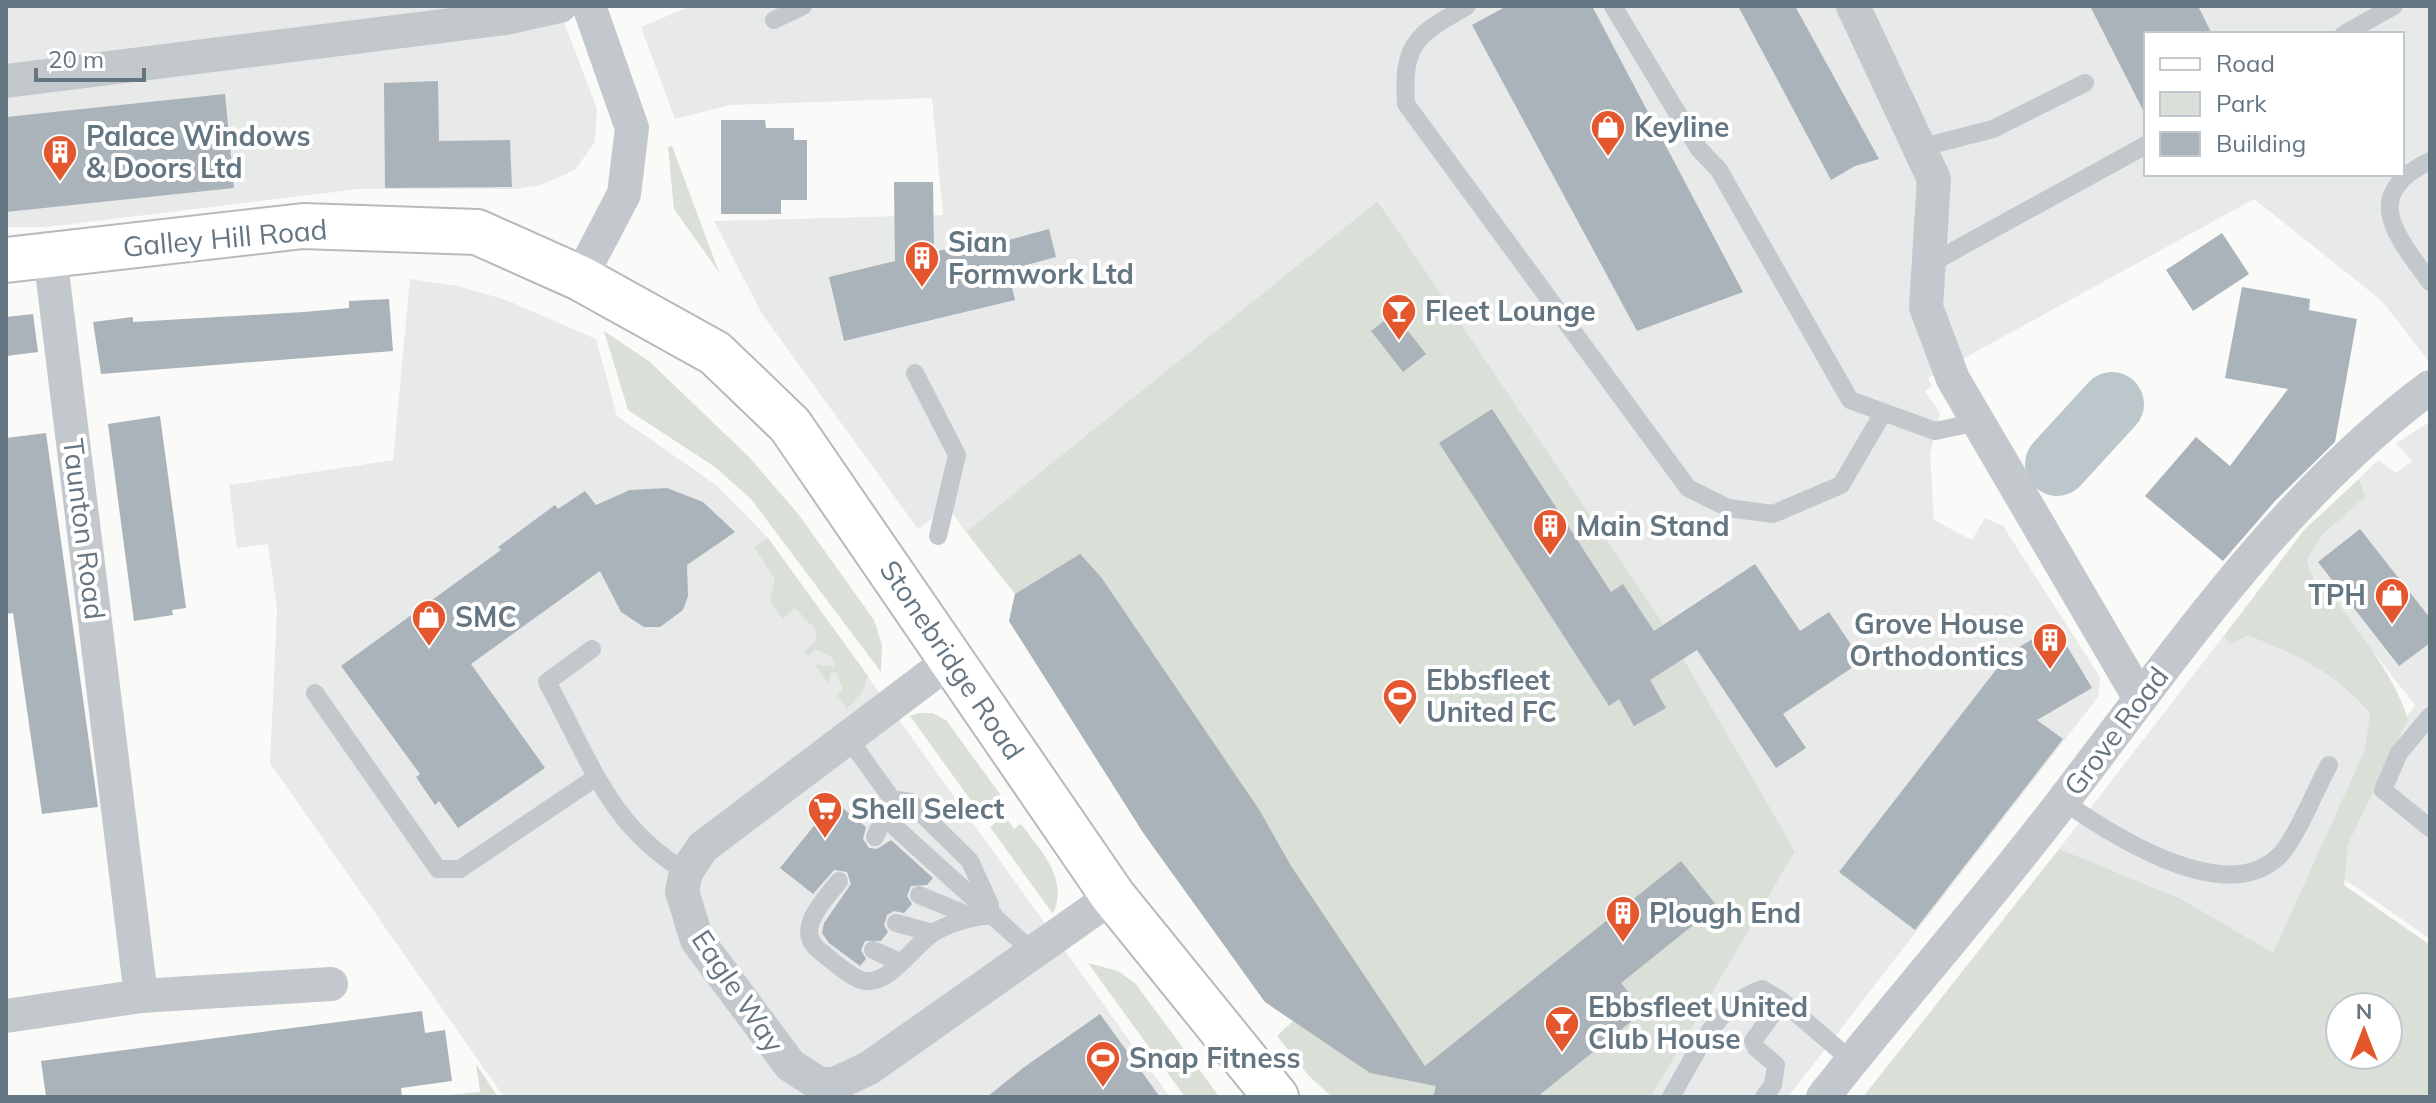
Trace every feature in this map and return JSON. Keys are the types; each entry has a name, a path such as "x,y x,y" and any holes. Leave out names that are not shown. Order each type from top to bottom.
{"main road":[{"name":"Galley Hill Road","path":"6,260 303,226 477,232 580,278"},
{"name":"Stonebridge Road","path":"580,278 715,353 790,425 1113,896 1276,1097"}],"street":[{"path":"6,81 506,18 560,6"},
{"path":"580,278 624,194 632,128 589,6"},
{"path":"1853,6 1934,179 1926,266 1926,307 1953,379 2139,697"},
{"name":"Taunton Road","path":"50,255 141,996"},
{"name":"Grove Road","path":"1823,1097 2063,801 2139,697 2312,487 2428,394"},
{"path":"686,872 703,847 723,829 952,659"},
{"name":"Eagle Way","path":"686,872 682,891 697,940 790,1065 820,1090 869,1068 1113,896"},
{"path":"6,1016 141,996 331,984"}],"lane":[{"path":"774,20 803,6"},
{"path":"1467,6 1424,31 1403,67 1406,104 1688,488 1728,508 1773,514 1841,485 1883,413"},
{"path":"1613,6 1699,149 1719,170 1850,400 1935,431 1978,422"},
{"path":"2348,32 2394,6"},
{"path":"1919,148 1993,129 2085,83"},
{"path":"1926,266 2144,146"},
{"path":"2430,161 2412,170 2393,188 2387,207 2395,234 2430,282"},
{"path":"915,373 957,455 938,536"},
{"path":"592,649 547,682 578,737 595,778 629,828 653,852 686,872"},
{"path":"315,693 438,869 460,869 595,778"},
{"path":"2430,716 2399,753 2383,790 2430,828"},
{"path":"848,738 892,799 896,828 1034,953"},
{"path":"2063,801 2102,829 2177,867 2229,873 2259,869 2280,855 2329,765"},
{"path":"875,837 892,799"},
{"path":"892,799 910,802 970,861 994,915"},
{"path":"839,881 824,912 807,931 812,945 860,980 872,981 884,975 933,933 970,916 994,915"},
{"path":"919,895 970,916"},
{"path":"896,923 933,933"},
{"path":"873,950 900,962"},
{"path":"1671,1097 1717,1020 1743,995 1762,989 1782,1001 1852,1061"},
{"path":"1764,1097 1773,1085 1776,1065 1756,1048 1753,1041 1782,1001"}],"shaded area":[{"path":"6,6 558,6 597,109 595,142 575,170 541,185 515,189 359,189 47,227 6,227"},
{"path":"691,6 2430,6 2430,363 2382,301 2254,199 1928,378 1932,386 1925,391 1940,413 1930,454 1934,520 1972,540 1985,518 2003,526 2100,677 2098,697 1788,1097 1651,1097 1795,850 1379,201 966,532 948,507 918,529 762,314 714,221 943,215 932,98 730,105 675,119 641,27"},
{"path":"410,279 458,286 506,300 596,339 617,416 716,485 768,538 1170,1097 504,1097 270,763 277,609 268,544 237,548 229,485 393,460"},
{"path":"2430,422 2430,939 2317,860 2273,953 2059,849 2238,617 2405,719 2415,705 2291,547 2378,460 2396,473 2412,461 2396,443"}],"green space":[{"path":"672,146 721,275 674,209 668,147"},
{"name":"Ebbsfleet United FC","path":"1378,201 1660,619 1795,851 1651,1097 1332,1097 1309,1076 1277,1036 1293,1021 1265,1002 1144,834 1009,621 1015,594 966,532"},
{"path":"604,331 650,362 749,457 799,515 874,620 882,645 881,672 751,499 715,467 628,410"},
{"path":"2359,479 2365,497 2322,535 2307,559 2315,579 2338,603 2378,658 2408,719 2348,844 2344,885 2430,945 2430,1097 1863,1097 2059,849 2181,899 2273,953 2365,750 2370,713 2329,675 2299,658 2248,635 2231,644 2224,636 2304,530"},
{"path":"768,538 868,676 862,692 847,709 837,695 843,691 837,673 831,672 829,684 814,664 835,667 832,657 816,649 808,656 805,652 817,638 815,629 795,608 783,619 770,602 775,579 754,547"},
{"path":"932,713 946,720 1008,805 985,820 910,716"},
{"path":"1005,816 1014,829 1021,824 1050,866 1058,889 1053,914 990,827"},
{"path":"1088,963 1118,971 1135,983 1218,1095 1223,1097 1185,1097"},
{"path":"476,1064 498,1097 429,1097 480,1092"}],"building":[{"name":"Keyline","path":"1507,6 1592,6 1743,292 1637,331 1472,25"},
{"path":"1738,6 1795,6 1879,159 1855,166 1831,180"},
{"path":"2090,6 2198,6 2211,32 2144,32 2144,112"},
{"path":"438,81 439,141 510,140 512,187 385,188 384,83"},
{"path":"225,94 234,188 6,212 6,117"},
{"path":"721,120 765,120 766,128 794,128 794,140 807,140 807,200 781,200 781,214 721,214"},
{"name":"Sian Formwork Ltd","path":"894,182 933,182 934,252 1000,236 1001,242 1049,229 1056,257 1008,270 1015,300 844,341 829,277 895,261"},
{"path":"2222,233 2249,274 2193,311 2166,270"},
{"path":"2242,287 2310,299 2309,310 2357,319 2335,442 2275,501 2223,561 2145,496 2196,437 2230,466 2288,389 2225,378"},
{"path":"389,299 393,351 101,374 93,322 133,317 133,322 304,312 349,308 349,301"},
{"name":"Fleet Lounge","path":"1394,313 1426,354 1403,372 1371,331"},
{"path":"33,314 38,352 6,356 6,317"},
{"path":"1492,409 1611,592 1623,584 1654,631 1755,564 1800,631 1829,612 1862,661 1783,714 1806,748 1776,768 1697,650 1650,680 1666,708 1634,726 1619,699 1609,706 1439,443"},
{"path":"160,416 186,608 172,610 173,615 134,621 108,424"},
{"path":"46,433 98,807 42,814 13,613 6,614 6,438"},
{"name":"SMC","path":"667,488 703,502 735,532 687,565 688,596 683,610 660,627 644,627 621,612 600,571 471,664 545,768 458,828 439,801 435,805 416,777 420,774 341,666 501,550 498,547 555,505 558,509 585,491 596,505 630,490"},
{"path":"2360,529 2430,618 2430,643 2399,666 2318,562"},
{"path":"1080,554 1101,577 1260,811 1291,866 1425,1066 1681,861 1717,906 1621,983 1644,1011 1537,1097 1433,1097 1436,1086 1370,1073 1265,1002 1144,834 1009,621 1015,594"},
{"path":"2055,626 2092,688 2037,720 2063,739 1915,930 1839,872 2009,653"},
{"path":"834,801 866,827 863,839 869,848 877,849 891,840 933,878 927,885 911,886 907,896 912,904 904,913 894,911 887,915 884,925 888,932 881,941 865,941 861,950 866,959 860,966 829,943 822,933 824,923 851,884 847,872 834,870 813,894 780,868"},
{"path":"422,1011 425,1033 445,1030 452,1081 401,1088 402,1097 46,1097 41,1061"},
{"path":"1100,1014 1160,1097 987,1097 1023,1068"}],"waterway":[{"path":"2057,464 2112,404"}],"place":[{"name":"Keyline","path":"1608,158"},
{"name":"Palace Windows & Doors Ltd","path":"60,183"},
{"name":"Sian Formwork Ltd","path":"922,289"},
{"name":"Fleet Lounge","path":"1399,342"},
{"name":"Main Stand","path":"1550,557"},
{"name":"TPH","path":"2392,626"},
{"name":"SMC","path":"429,648"},
{"name":"Grove House Orthodontics","path":"2050,671"},
{"name":"Ebbsfleet United FC","path":"1400,727"},
{"name":"Shell Select","path":"825,840"},
{"name":"Plough End","path":"1623,944"},
{"name":"Ebbsfleet United Club House","path":"1562,1054"},
{"name":"Snap Fitness","path":"1103,1089"}]}
